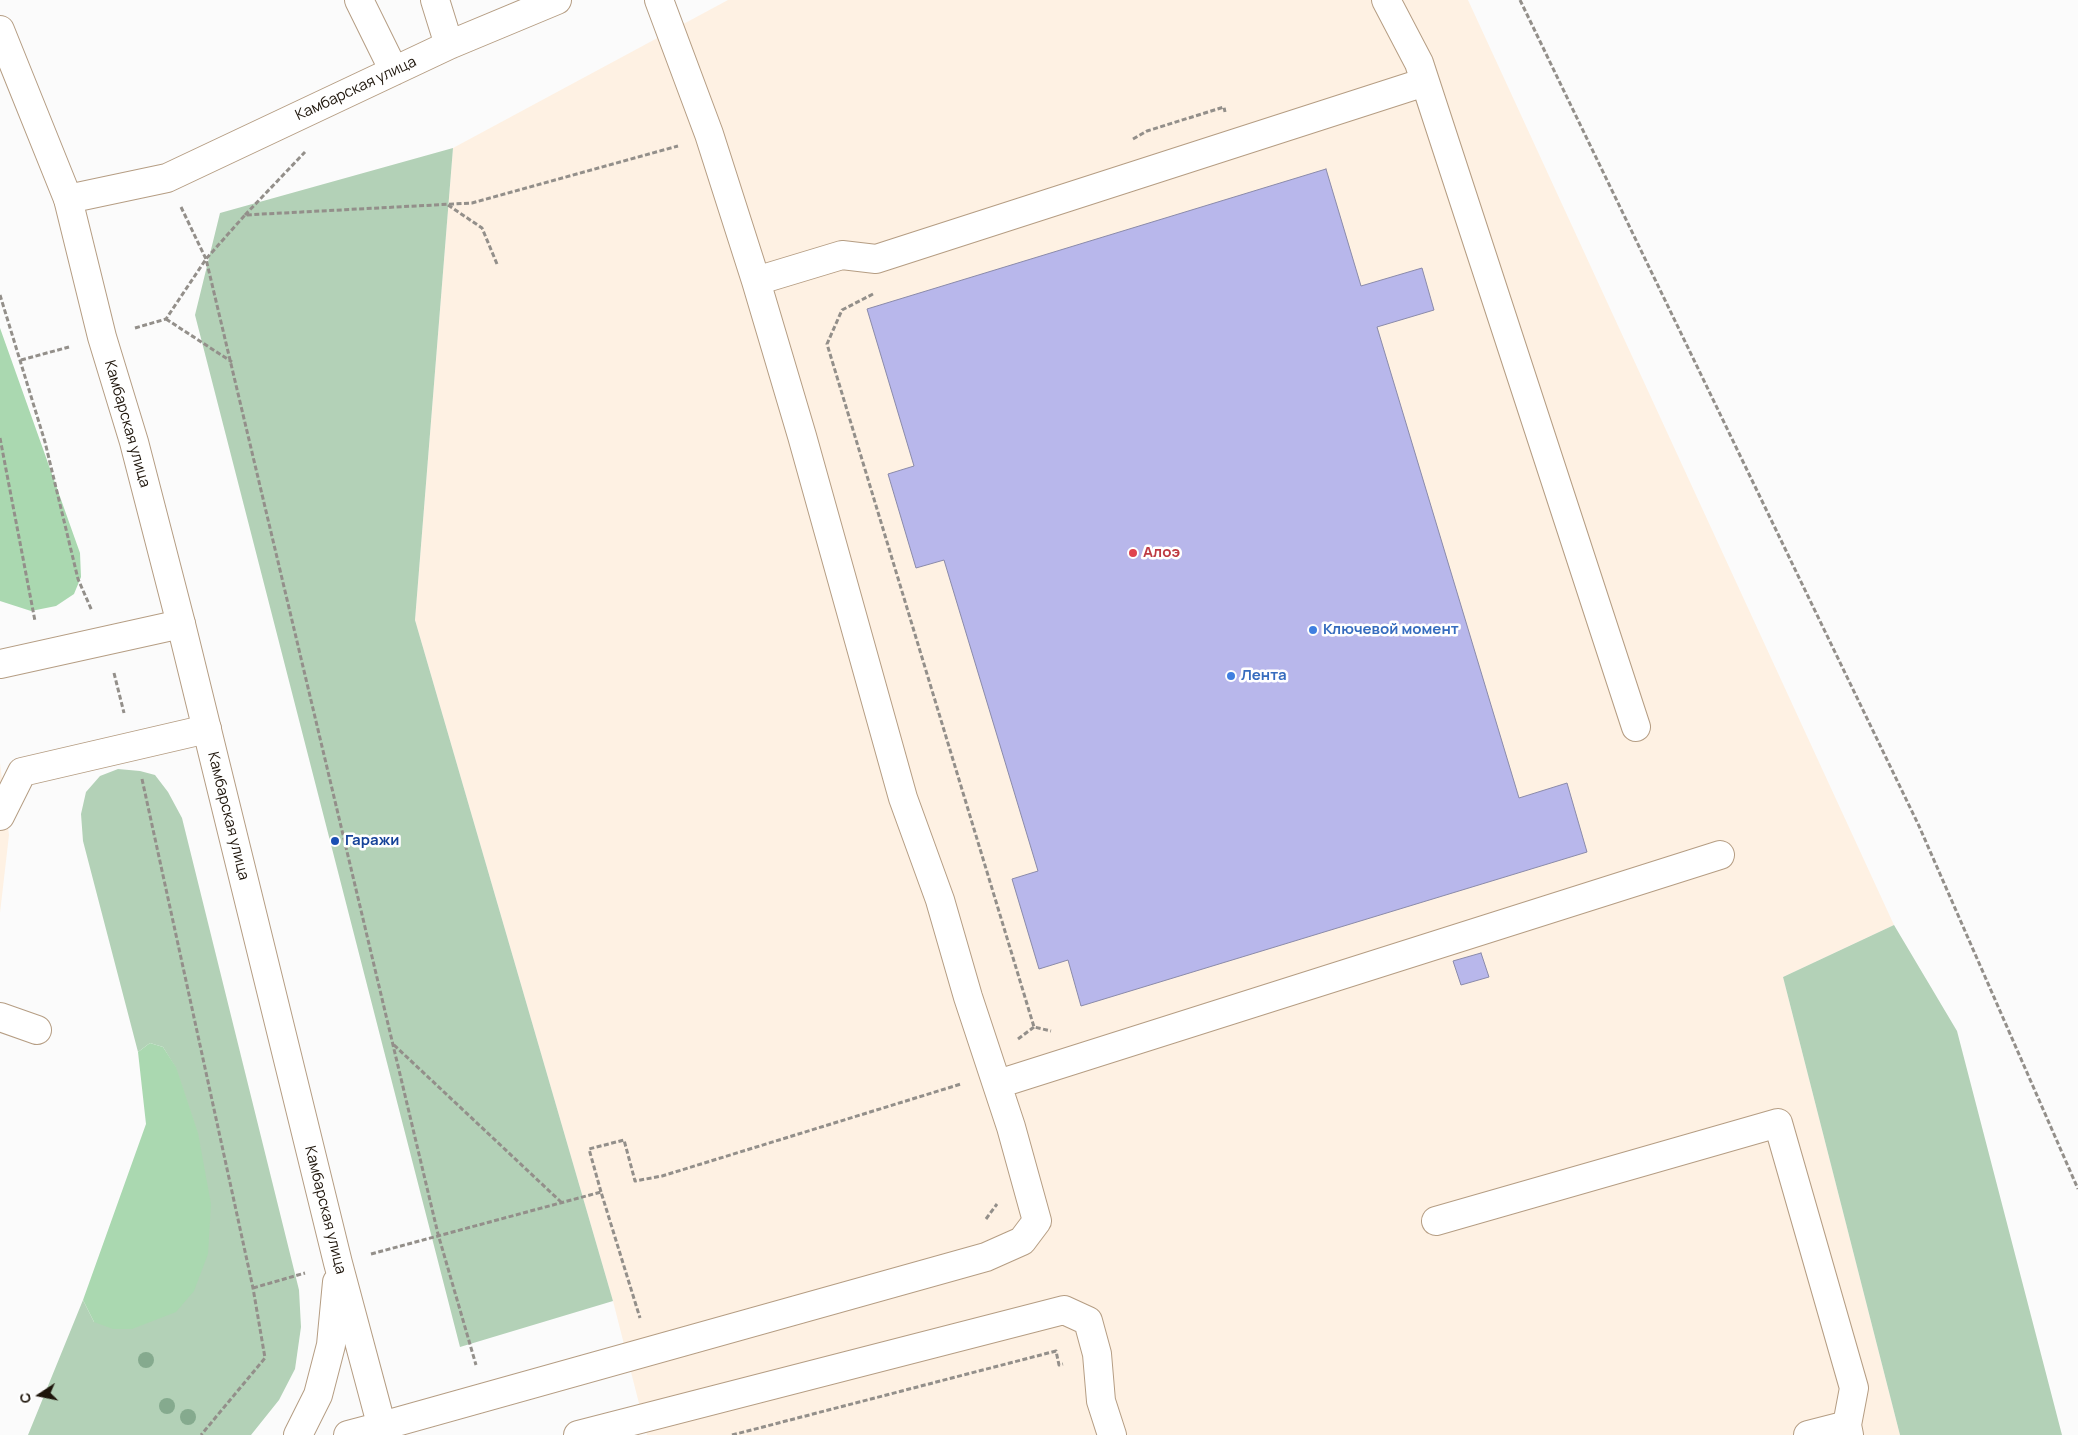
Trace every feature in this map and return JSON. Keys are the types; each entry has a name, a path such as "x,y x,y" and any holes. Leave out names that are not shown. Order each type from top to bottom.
{"main road":[{"path":"359,0 394,71"},
{"path":"435,0 449,45"},
{"name":"Камбарская улица","path":"68,199 167,178 449,45 557,0"},
{"path":"348,1435 383,1431 486,1397 986,1257 1022,1241 1037,1221 994,1072 968,998 940,900 900,788 802,436 756,281 709,134 659,0"},
{"path":"1386,0 1419,63 1636,727"},
{"name":"Камбарская улица","path":"0,30 68,199 102,338 134,442 181,624 338,1263 383,1431"},
{"path":"756,281 842,255 876,259 1425,82"},
{"path":"0,664 181,624"},
{"path":"0,816 22,772 207,729"},
{"path":"994,1072 1720,855"},
{"path":"0,1017 37,1030"},
{"path":"1436,1221 1778,1123 1854,1388 1848,1430 1808,1435"},
{"path":"298,1435 318,1395 331,1345 338,1263"},
{"path":"578,1435 1064,1310 1088,1321 1097,1354 1101,1401 1112,1435"}],"path":[{"path":"1520,0 1919,826 2078,1189"},
{"path":"245,216 472,203 682,145 709,134"},
{"path":"21,360 166,319 206,259 310,146"},
{"path":"167,178 206,259 438,1234 486,1397"},
{"path":"447,205 482,228 497,264"},
{"path":"876,292 842,310 827,344 1034,1027"},
{"path":"0,295 45,442 78,579 105,640 140,771 253,1288 266,1358 202,1435"},
{"path":"166,319 232,362"},
{"path":"0,438 42,656"},
{"path":"994,1072 1034,1027"},
{"path":"1034,1027 1057,1032"},
{"path":"394,1044 562,1202"},
{"path":"642,1326 589,1150 624,1140 635,1181 662,1176 964,1083 961,1075"},
{"path":"253,1288 438,1234 601,1192"},
{"path":"980,1223 997,1205 997,1197"},
{"path":"732,1435 1056,1351 1059,1365 1097,1354"}],"shaded area":[{"path":"728,0 1468,0 1894,925 1783,977 1900,1435 647,1435 613,1301 415,620 453,148"},
{"path":"0,763 9,835 0,913"}],"green space":[{"path":"453,148 415,620 613,1301 460,1347 195,315 220,213"},
{"path":"0,328 80,553 81,577 74,594 56,606 31,611 0,601"},
{"path":"118,769 140,771 155,775 168,792 182,818 299,1290 301,1327 295,1369 279,1400 251,1435 28,1435 83,1300 94,1322 176,1068 163,1047 150,1043 138,1052 83,841 81,814 86,792 100,776"},
{"path":"1894,925 1957,1031 2062,1435 1900,1435 1783,977"},
{"path":"150,1043 163,1047 176,1067 198,1133 211,1204 208,1254 194,1291 176,1312 132,1329 113,1329 94,1322 83,1300 146,1124 138,1052"}],"building":[{"name":"Лента","path":"1326,169 1361,286 1422,268 1434,310 1377,327 1519,798 1567,783 1587,852 1081,1006 1068,960 1039,969 1012,879 1038,871 944,560 916,568 888,474 914,466 867,309"},
{"path":"1481,953 1489,977 1461,985 1453,961"}],"place":[{"name":"Алоэ","path":"1133,553"},
{"name":"Ключевой момент","path":"1313,630"},
{"name":"Лента","path":"1231,676"},
{"name":"Гаражи","path":"335,841"}]}
